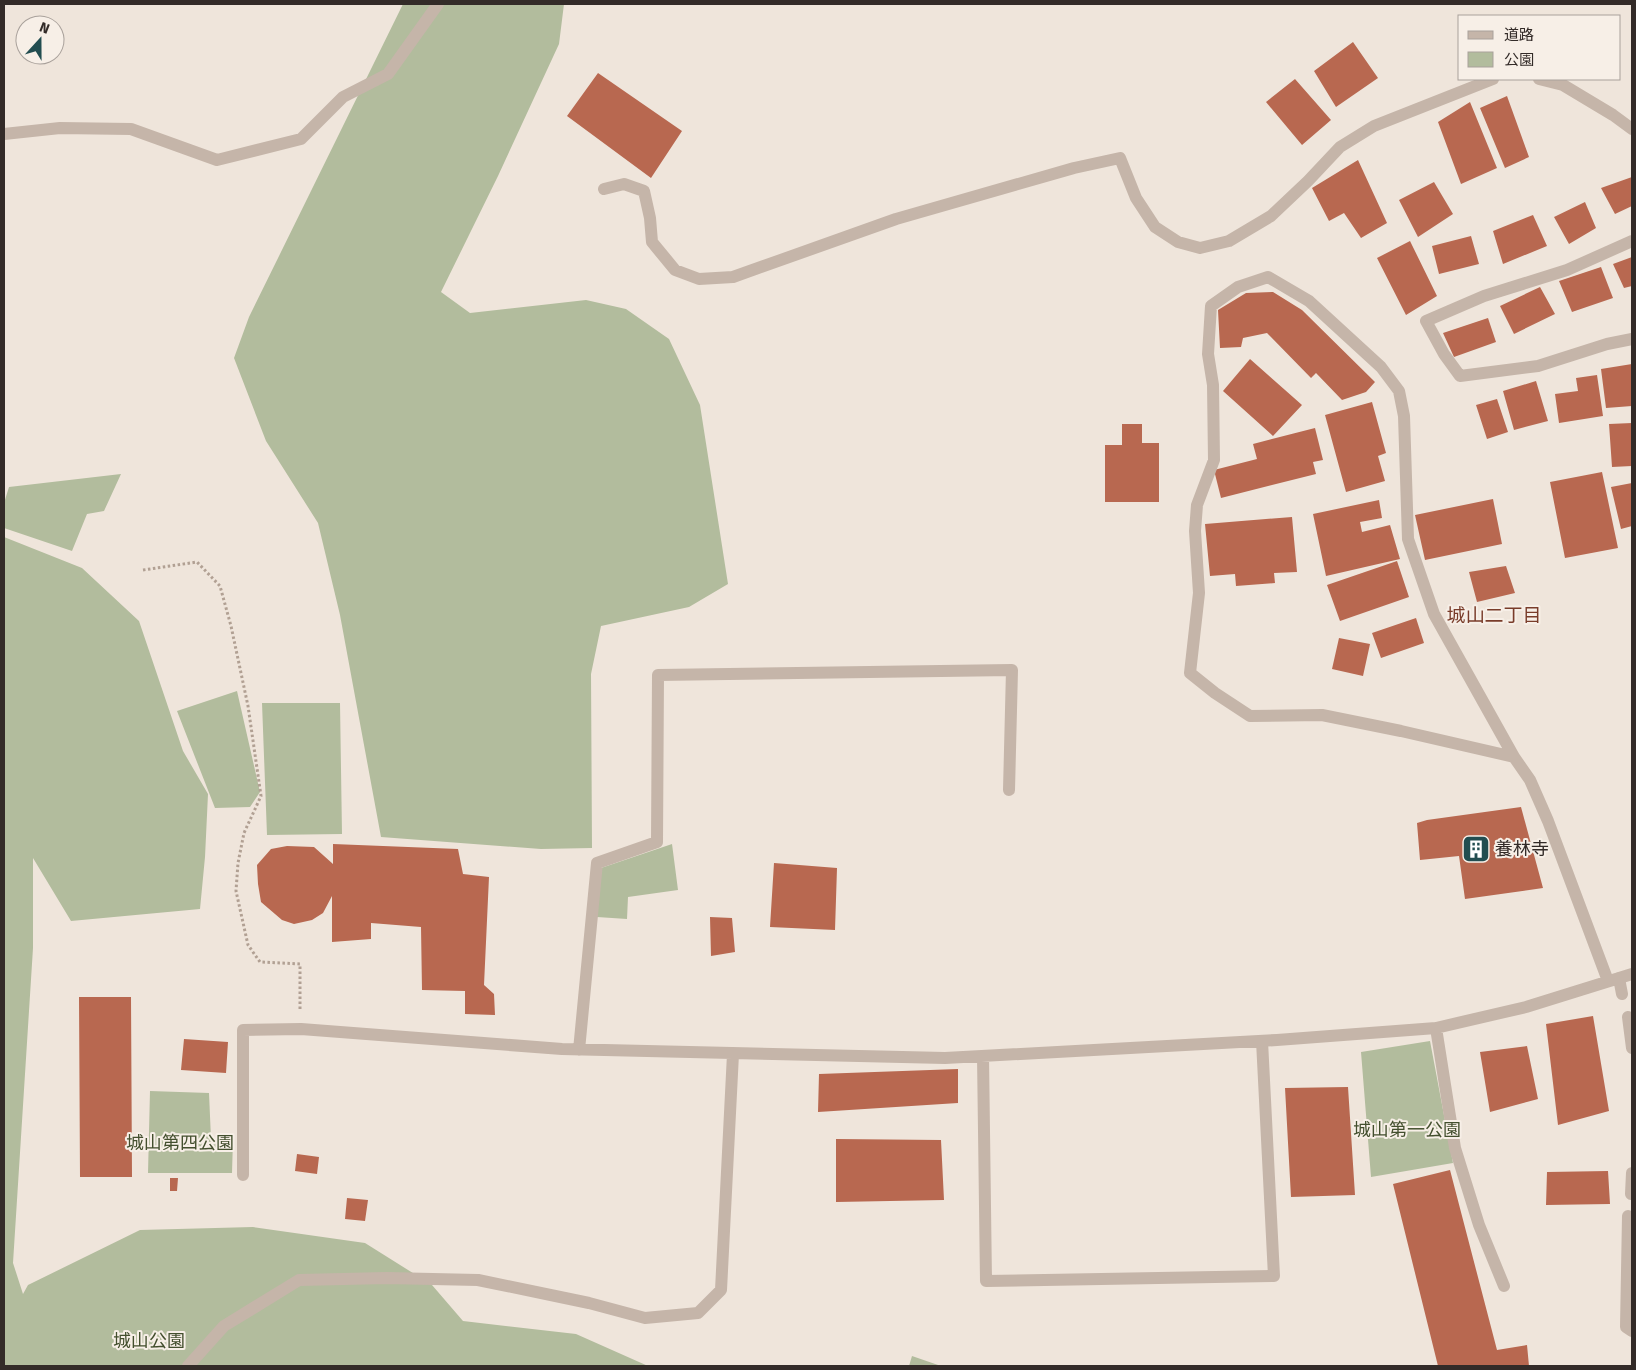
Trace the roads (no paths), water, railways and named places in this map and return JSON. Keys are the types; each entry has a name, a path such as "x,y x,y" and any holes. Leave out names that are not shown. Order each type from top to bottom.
{"street":[{"path":"4,134 60,128 131,130 217,160 301,139 343,97 388,74 438,4"},
{"path":"604,189 624,184 644,190 650,218 652,242 675,270 699,279 734,277 896,220 1074,168 1120,158 1136,198 1155,227 1178,242 1200,248 1229,242 1271,216 1340,147 1374,126 1490,80"},
{"path":"1543,80 1562,85 1632,129"},
{"path":"1632,242 1567,270 1484,296 1426,321 1444,354 1460,376 1538,366 1607,344 1632,339"},
{"path":"1514,757 1322,715 1250,716 1215,693 1190,673 1199,593 1195,531 1197,505 1214,460 1213,385 1208,354 1210,306 1238,287 1268,277 1309,301 1381,367 1399,392 1404,416 1408,539 1434,614 1514,757 1530,780 1614,980 1622,994"},
{"path":"579,1050 597,863 657,842 658,675 1012,670 1009,790"},
{"path":"243,1175 243,1030 300,1029 579,1050 945,1058 1262,1041 1436,1028 1526,1007 1632,974"},
{"path":"1628,1018 1632,1048"},
{"path":"1436,1028 1455,1148 1479,1225 1504,1286"},
{"path":"983,1056 986,1280 1274,1276 1262,1041"},
{"path":"188,1366 224,1326 299,1280 387,1278 478,1280 590,1303 645,1318 698,1313 721,1290 732,1054"},
{"path":"1631,1194 1632,1173"},
{"path":"1628,1216 1629,1329"}],"place":[{"name":"養林寺","path":"1476,849"}],"district":[{"name":"城山二丁目","path":"1494,615"}],"park label":[{"name":"城山第一公園","path":"1407,1130"},
{"name":"城山第四公園","path":"180,1143"},
{"name":"城山公園","path":"149,1341"}]}
